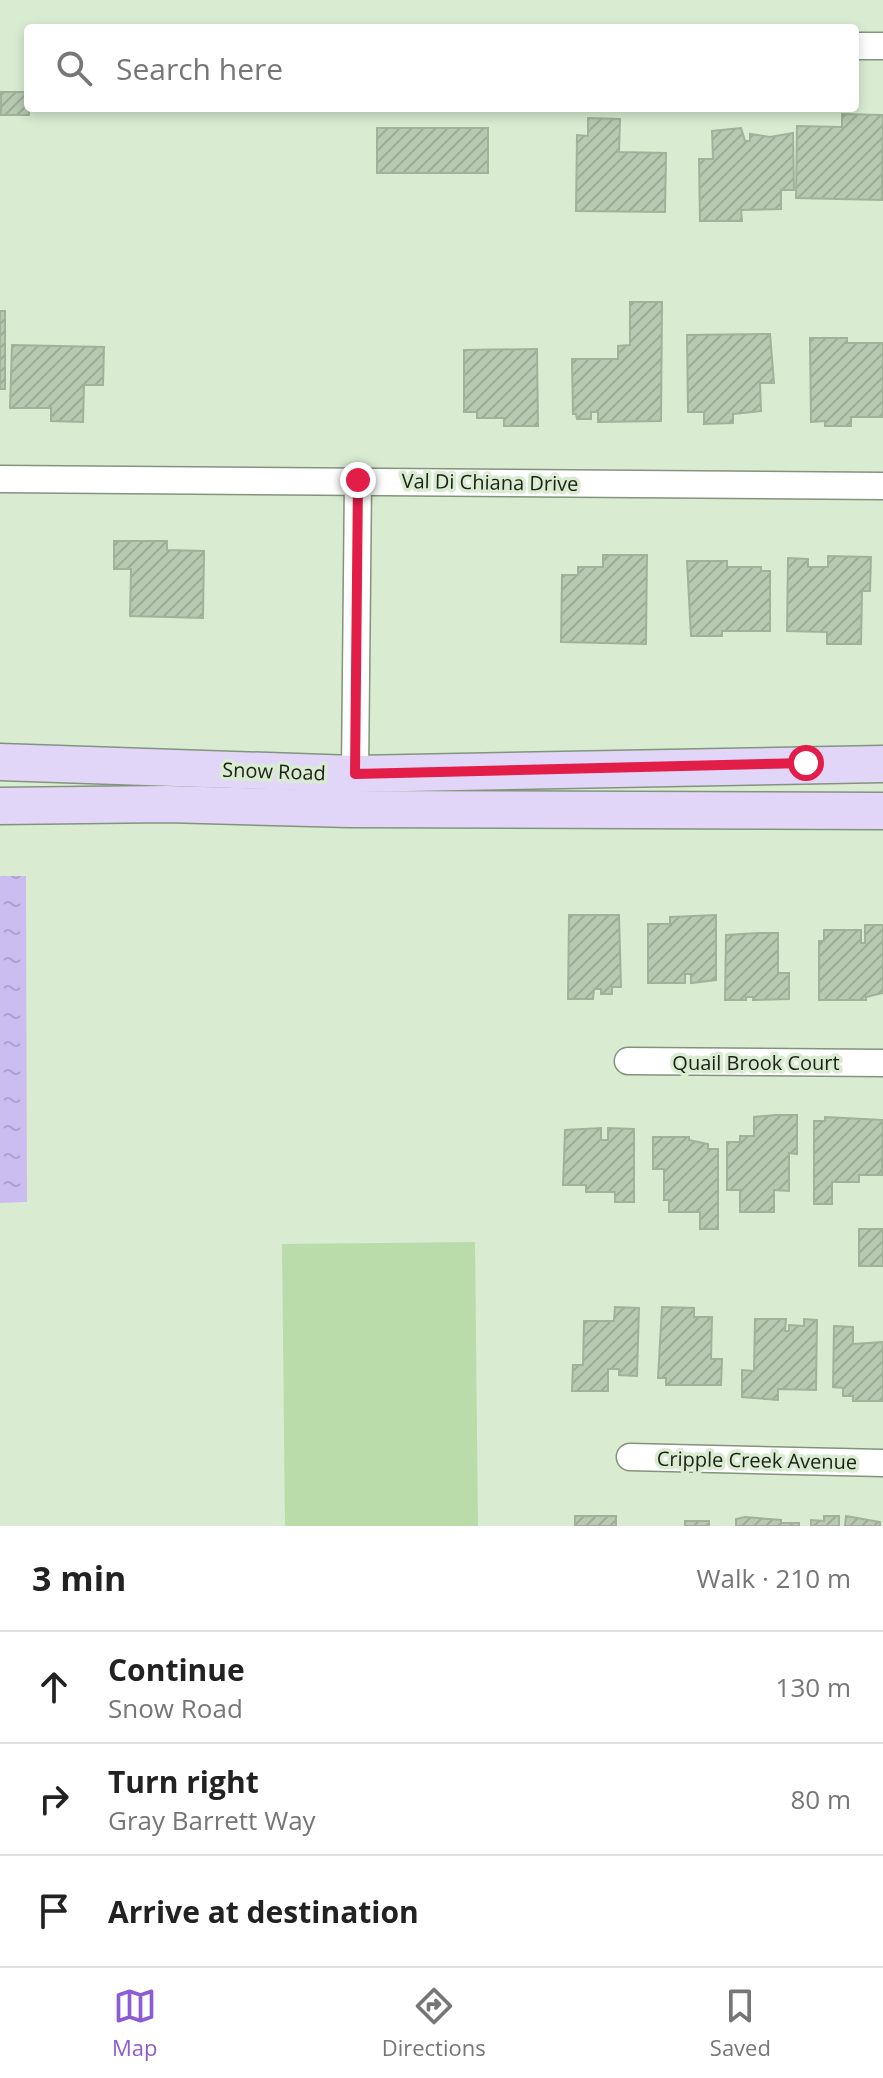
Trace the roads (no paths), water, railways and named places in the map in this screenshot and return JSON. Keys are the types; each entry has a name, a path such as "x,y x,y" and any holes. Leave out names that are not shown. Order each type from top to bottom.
{"main road":[{"name":"Snow Road","path":"0,762 355,774 883,764"},
{"name":"Snow Road","path":"0,806 167,804 350,809 883,811"}],"street":[{"path":"859,46 883,46"},
{"name":"Val Di Chiana Drive","path":"0,479 883,486"},
{"path":"355,774 358,480"},
{"name":"Quail Brook Court","path":"628,1061 883,1063"},
{"name":"Cripple Creek Avenue","path":"630,1457 883,1463"}],"water":[{"path":"0,876 26,876 27,1202 0,1203"}]}
